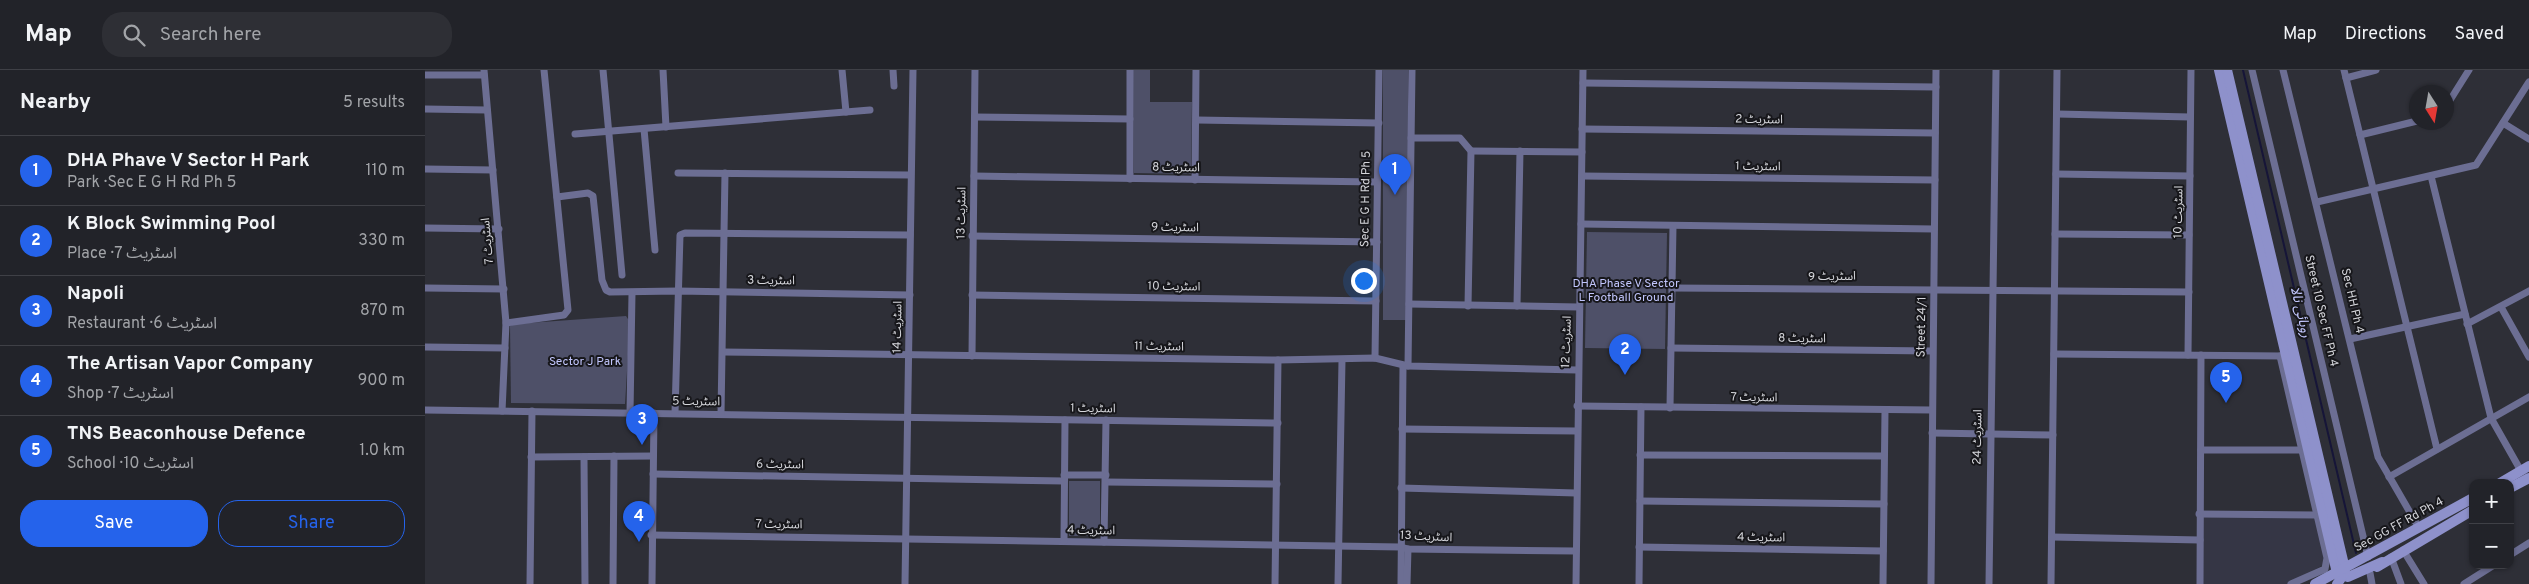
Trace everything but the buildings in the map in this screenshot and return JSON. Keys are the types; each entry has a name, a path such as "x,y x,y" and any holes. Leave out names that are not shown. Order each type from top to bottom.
{"main road":[{"path":"2219,70 2301,432 2340,576"},
{"path":"2227,70 2340,576"},
{"path":"2509,479 2526,472"},
{"path":"2514,484 2526,472"},
{"name":"Sec GG FF Rd Ph 4","path":"2340,576 2368,557 2469,500"},
{"path":"2351,584 2370,573 2391,556 2469,512"},
{"path":"2315,584 2340,576 2351,576 2382,562"}],"street":[{"path":"506,323 563,315 568,310 544,70"},
{"path":"603,70 622,275"},
{"path":"663,70 666,127"},
{"path":"842,70 846,112"},
{"path":"893,70 894,86"},
{"name":"اسٹریٹ 14","path":"905,584 913,70"},
{"name":"اسٹریٹ 13","path":"972,356 975,70"},
{"path":"1130,70 1130,179"},
{"path":"1195,180 1196,70"},
{"name":"Sec E G H Rd Ph 5","path":"1375,358 1379,70"},
{"path":"1407,584 1401,488 1402,429 1409,304 1412,70"},
{"name":"اسٹریٹ 12","path":"1576,584 1577,370 1583,70"},
{"name":"Street 24/1","path":"1931,584 1931,410 1936,70"},
{"path":"1992,290 1997,70"},
{"path":"2051,584 2057,70"},
{"name":"اسٹریٹ 10","path":"2188,355 2191,70"},
{"name":"Street 10 Sec FF Ph 4","path":"2252,70 2368,557"},
{"name":"Sec HH Ph 4","path":"2283,70 2317,202 2378,457 2419,528"},
{"path":"2376,70 2345,74 2437,449"},
{"path":"2454,94 2469,70"},
{"path":"425,75 484,72"},
{"name":"اسٹریٹ 7","path":"484,72 506,323 502,411"},
{"path":"2317,202 2475,165 2529,82"},
{"path":"1583,83 1936,87"},
{"path":"425,109 487,110"},
{"path":"575,134 870,110"},
{"path":"2057,114 2190,117"},
{"path":"975,117 1130,119"},
{"path":"1197,120 1379,123"},
{"path":"2360,135 2409,123"},
{"path":"2503,123 2529,139"},
{"path":"644,129 655,250"},
{"name":"اسٹریٹ 2","path":"1583,130 1935,133"},
{"path":"1411,138 1460,138 1471,151 1468,306"},
{"path":"1471,151 1582,152"},
{"path":"1517,306 1520,152"},
{"path":"425,169 493,170"},
{"path":"678,173 910,175"},
{"path":"721,414 725,174"},
{"path":"2056,174 2190,176"},
{"name":"اسٹریٹ 8","path":"973,176 1377,182"},
{"name":"اسٹریٹ 1","path":"1582,176 1935,180"},
{"path":"2431,176 2491,418 2526,472"},
{"name":"اسٹریٹ 3","path":"557,196 587,193 593,196 604,287 610,292 678,291 909,295"},
{"path":"1581,224 1934,229"},
{"path":"1670,408 1673,226"},
{"path":"425,228 499,229"},
{"path":"675,413 679,238 683,233 910,235"},
{"path":"2055,234 2189,235"},
{"name":"اسٹریٹ 9","path":"972,236 1377,242"},
{"path":"425,288 504,289"},
{"name":"اسٹریٹ 9","path":"1672,288 2189,292"},
{"name":"اسٹریٹ 24","path":"1989,584 1989,435 1992,290"},
{"path":"2467,324 2529,291"},
{"path":"630,413 632,292"},
{"name":"اسٹریٹ 10","path":"972,295 1376,301"},
{"path":"1409,304 1579,307"},
{"path":"2501,307 2528,354"},
{"path":"2350,339 2465,314"},
{"path":"425,347 505,348"},
{"name":"اسٹریٹ 8","path":"1671,348 1932,352"},
{"path":"723,352 908,355"},
{"path":"2054,354 2283,356"},
{"name":"اسٹریٹ 11","path":"908,355 1278,360 1375,358 1405,366 1577,370"},
{"path":"2200,584 2201,355"},
{"path":"1275,584 1278,360"},
{"path":"1338,584 1341,360"},
{"path":"2389,477 2529,397"},
{"name":"اسٹریٹ 7","path":"1577,406 1885,411 1931,410"},
{"path":"1639,584 1641,407"},
{"name":"اسٹریٹ 5","path":"425,410 907,418"},
{"path":"530,584 532,411"},
{"path":"1883,584 1885,411"},
{"path":"651,584 654,413"},
{"name":"اسٹریٹ 1","path":"907,418 1278,423"},
{"path":"1064,541 1065,420"},
{"path":"1105,542 1106,420"},
{"path":"1402,429 1577,431"},
{"path":"2291,584 2321,573 2328,564 2301,450 2301,432"},
{"path":"1931,433 2053,435"},
{"path":"2201,450 2301,450"},
{"path":"1640,455 1884,456"},
{"path":"613,584 614,456"},
{"path":"531,457 653,456"},
{"path":"585,457 585,584"},
{"name":"اسٹریٹ 6","path":"653,474 907,478"},
{"path":"907,478 1106,478 1277,484"},
{"path":"1401,488 1577,493"},
{"path":"1640,501 1883,504"},
{"path":"2199,514 2317,515"},
{"name":"اسٹریٹ 7","path":"651,535 906,538"},
{"path":"2052,537 2200,540"},
{"name":"اسٹریٹ 4","path":"906,538 1275,544"},
{"path":"2514,552 2529,543"},
{"name":"اسٹریٹ 13","path":"1275,544 1576,551"},
{"name":"اسٹریٹ 4","path":"1639,547 1883,551"},
{"path":"1401,584 1404,548"},
{"path":"2403,550 2424,584"},
{"path":"2391,556 2401,584"},
{"path":"2464,584 2488,569"},
{"path":"2370,573 2373,584"}],"shaded area":[{"path":"2202,515 2317,516 2325,564 2288,584 2203,584"}],"green space":[{"path":"1133,70 1150,70 1150,102 1192,102 1191,174 1134,173"},
{"path":"1383,70 1408,70 1408,320 1383,320"},
{"name":"DHA Phase V Sector L Football Ground","path":"1587,232 1667,233 1665,349 1585,348"},
{"name":"Sector J Park","path":"626,316 630,322 625,404 511,403 510,326 514,324"},
{"path":"1069,481 1100,481 1100,536 1069,536"}],"waterway":[{"name":"روہائی نالا","path":"2243,70 2356,553"}],"place":[{"name":"DHA Phave V Sector H Park","path":"1395,195"},
{"name":"K Block Swimming Pool","path":"1625,375"},
{"name":"TNS Beaconhouse Defence","path":"2226,403"},
{"name":"Napoli","path":"642,445"},
{"name":"The Artisan Vapor Company","path":"639,542"}]}
